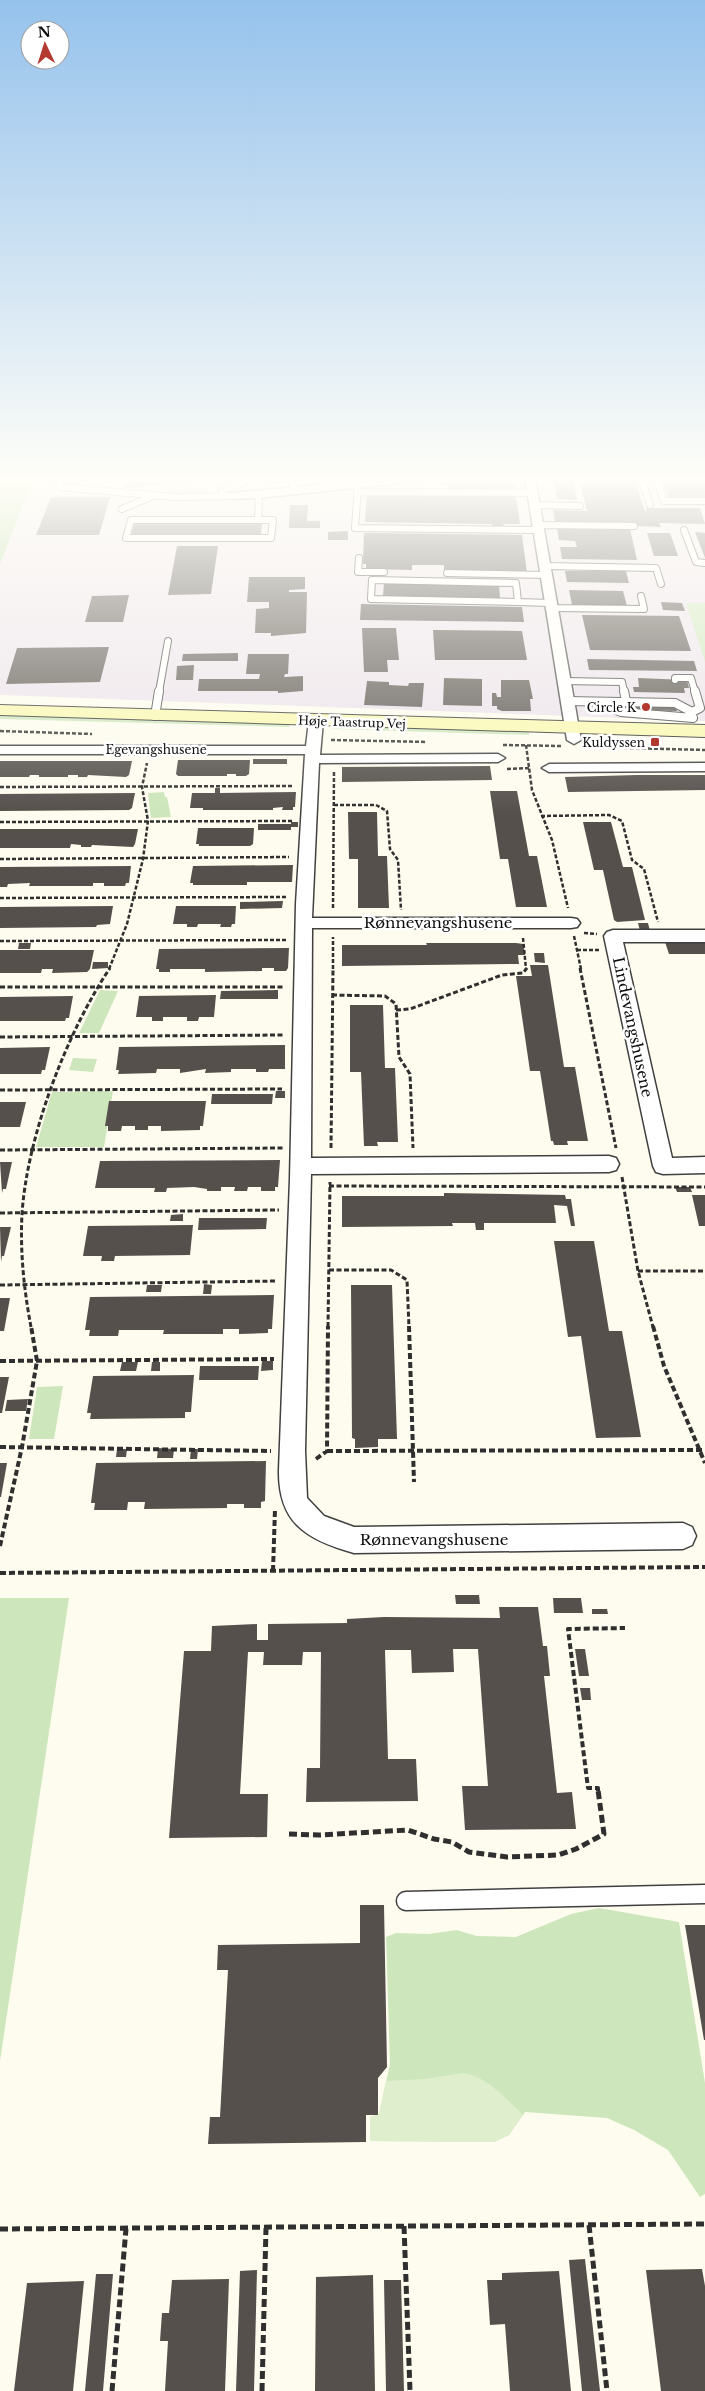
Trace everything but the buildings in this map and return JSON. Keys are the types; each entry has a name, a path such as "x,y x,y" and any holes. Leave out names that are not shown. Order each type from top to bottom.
{"street":[{"path":"548,590 574,740"},
{"name":"Høje Taastrup Vej","path":"0,710 155,716 314,741"},
{"name":"Høje Taastrup Vej","path":"0,723 314,741 574,740 698,727"},
{"path":"314,741 334,759 498,758"},
{"name":"Egevangshusene","path":"0,750 149,749 314,741"},
{"name":"Rønnevangshusene","path":"314,741 307,857 292,1492 304,1515 324,1532 354,1540 683,1536"},
{"path":"549,768 705,768"},
{"name":"Rønnevangshusene","path":"305,931 333,923 571,922"},
{"name":"Lindevangshusene","path":"705,936 613,936 663,1166 705,1165"},
{"path":"301,1157 331,1166 616,1163"}],"lane":[{"path":"371,590 371,599 518,602 644,609 641,596"},
{"path":"517,590 518,602"},
{"path":"155,716 168,641"},
{"path":"675,680 675,678 692,678 700,708 698,727"},
{"path":"563,681 622,682 626,701"},
{"path":"678,693 698,727"},
{"path":"567,701 675,703 698,727"},
{"path":"596,701 621,712 698,727"},
{"path":"406,1901 705,1894"}],"path":[{"path":"327,1452 335,740"},
{"path":"571,922 552,840 532,790 526,745 574,740 705,750"},
{"path":"0,1546 22,1446 37,1360 23,1284 22,1213 32,1150 51,1090 73,1036 97,988 111,966 121,941 134,897 143,859 148,821 142,787 149,749"},
{"path":"498,758 500,769 549,768"},
{"path":"0,787 310,786"},
{"path":"334,805 376,805 387,811 390,849 398,860 402,923"},
{"path":"541,816 609,815 622,821 632,860 644,869 662,936"},
{"path":"0,822 309,820"},
{"path":"0,859 307,857"},
{"path":"0,898 306,896"},
{"path":"396,1010 410,1009 502,975 523,973 527,968 521,922"},
{"path":"0,941 121,941 305,931"},
{"path":"613,936 573,932 638,1271 664,1366 705,1464"},
{"path":"0,988 304,986"},
{"path":"332,996 385,996 396,1004 398,1056 410,1074 414,1165"},
{"path":"0,1037 302,1035"},
{"path":"0,1090 302,1088"},
{"path":"0,1150 301,1157"},
{"path":"330,1186 705,1187"},
{"path":"0,1213 299,1210"},
{"path":"329,1270 391,1270 407,1280 414,1482"},
{"path":"638,1271 705,1271"},
{"path":"0,1284 297,1281"},
{"path":"0,1361 295,1359"},
{"path":"0,1447 22,1446 292,1463 327,1452 705,1450"},
{"path":"0,1573 705,1567"},
{"path":"289,1834 319,1835 408,1830 434,1839 452,1842 470,1852 507,1857 558,1855 576,1849 604,1834 598,1788 588,1788 568,1629 625,1628"},
{"path":"0,2230 705,2224"},
{"path":"589,2225 607,2391"},
{"path":"404,2226 410,2391"},
{"path":"112,2391 126,2228"},
{"path":"262,2391 266,2228"}],"shaded area":[{"path":"0,590 705,590 705,721 0,695"}],"green space":[{"path":"686,603 705,603 705,662"},
{"path":"0,715 290,723 289,727 0,719"},
{"path":"334,724 529,731 529,735 333,729"},
{"path":"164,792 165,797 167,797 171,817 151,818 148,793"},
{"path":"100,990 118,991 99,1033 79,1033"},
{"path":"73,1058 97,1059 93,1072 69,1070"},
{"path":"113,1091 104,1147 36,1147 52,1092"},
{"path":"63,1386 54,1439 29,1439 37,1387"},
{"path":"0,1598 69,1598 0,2061"},
{"path":"599,1908 679,1922 705,2083 705,2194 700,2197 668,2150 634,2130 607,2118 525,2112 509,2135 494,2142 370,2141 370,2117 379,2114 390,2064 386,1937 396,1933 429,1934 456,1930 477,1936 516,1937 571,1914"},
{"path":"463,2073 488,2083 523,2115 509,2135 494,2142 370,2141 370,2117 379,2114 386,2081 424,2079"}],"place":[{"name":"Circle K","path":"646,707"},
{"name":"Kuldyssen","path":"655,742"}]}
